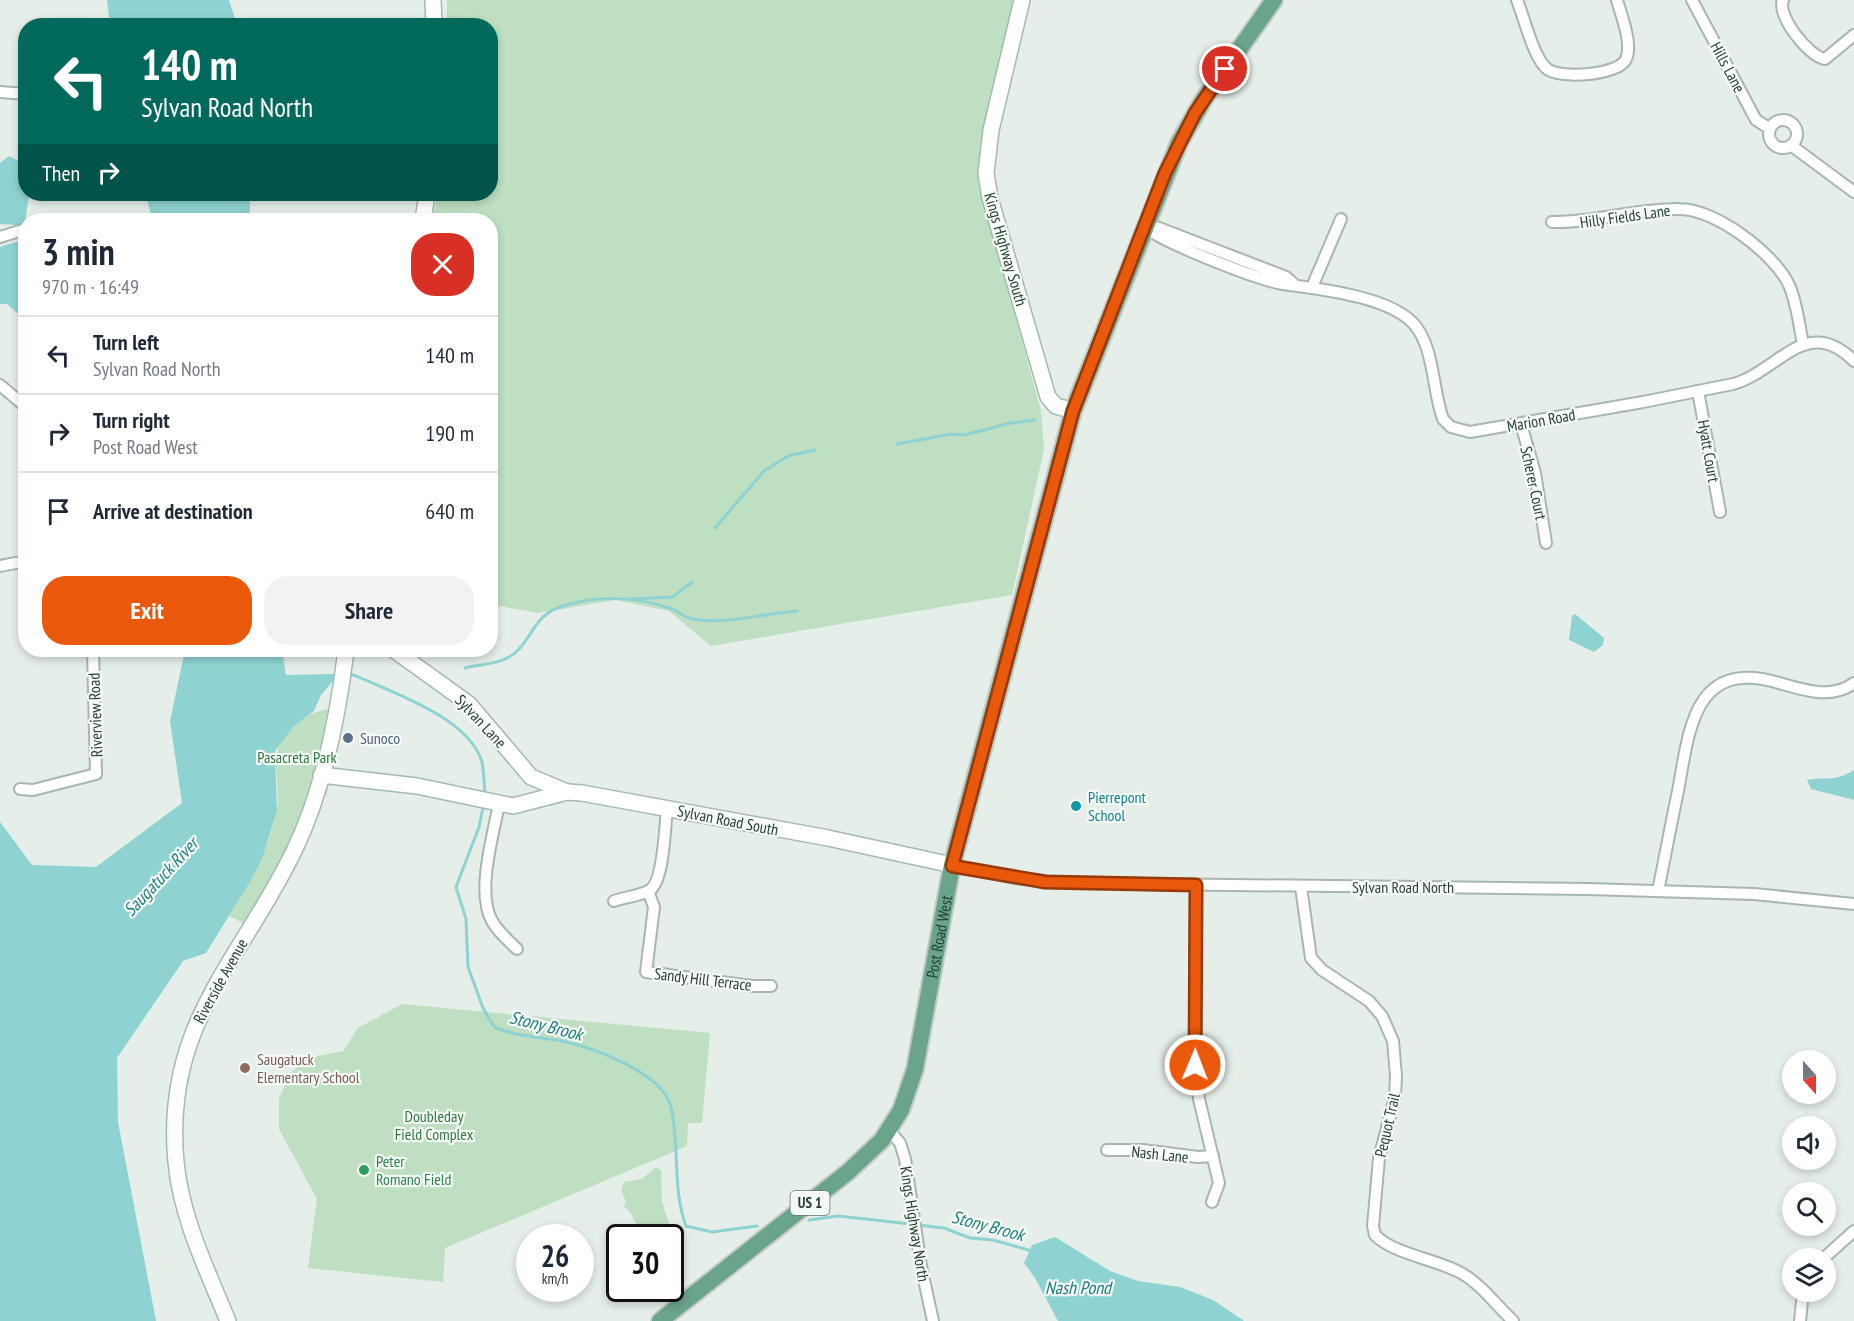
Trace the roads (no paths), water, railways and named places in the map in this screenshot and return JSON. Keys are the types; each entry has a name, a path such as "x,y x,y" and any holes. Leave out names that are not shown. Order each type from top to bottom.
{"main road":[{"name":"Post Road West","path":"660,1321 841,1178 890,1131 901,1110 915,1069 952,866 1073,411 1165,173 1195,113 1274,0"}],"street":[{"path":"433,0 434,18"},
{"name":"Kings Highway South","path":"1022,0 991,130 986,177 1046,392 1056,406 1073,411"},
{"path":"1517,0 1544,66 1559,75 1567,76 1611,70 1626,61 1628,48 1617,0"},
{"name":"Hills Lane","path":"1692,0 1756,120 1769,129 1769,138 1774,146 1783,149 1792,146 1854,192"},
{"path":"1783,0 1782,13 1796,36 1818,58 1825,58 1854,35"},
{"path":"0,92 18,93"},
{"path":"1769,129 1779,120 1791,122 1797,134 1792,146"},
{"name":"Hilly Fields Lane","path":"1552,222 1575,223 1677,209 1690,209 1714,218 1763,255 1783,277 1793,297 1803,344"},
{"path":"1312,287 1341,219"},
{"name":"Marion Road","path":"1144,226 1164,230 1286,277 1293,283 1377,303 1413,323 1426,347 1440,413 1451,427 1470,432 1747,380 1788,350 1803,344"},
{"path":"0,237 18,232"},
{"path":"1803,344 1833,346 1854,362"},
{"path":"0,385 18,400"},
{"name":"Hyatt Court","path":"1698,391 1720,512"},
{"name":"Scherer Court","path":"1521,424 1535,473 1546,543"},
{"path":"0,566 18,563"},
{"name":"Riverview Road","path":"20,789 33,790 96,774 93,657"},
{"name":"Riverside Avenue","path":"228,1321 191,1227 180,1191 175,1133 181,1070 198,1015 298,843 321,775 345,657"},
{"name":"Sylvan Lane","path":"404,657 469,704 531,777 567,792"},
{"path":"1658,891 1692,718 1699,704 1718,687 1739,679 1763,679 1808,691 1827,693 1854,683"},
{"name":"Sylvan Road South","path":"321,775 417,786 520,807 567,792 838,840 952,866"},
{"path":"517,949 494,925 486,900 486,874 494,803 532,797 535,789 531,777"},
{"path":"614,901 648,891 655,885 659,873 667,808"},
{"name":"Sylvan Road North","path":"952,866 1045,882 1300,887 1516,887 1762,894 1854,904"},
{"path":"1196,885 1195,1065 1219,1183 1212,1202"},
{"name":"Pequot Trail","path":"1300,887 1311,958 1322,970 1373,1005 1386,1023 1393,1041 1396,1085 1379,1158 1373,1226 1375,1235 1387,1244 1463,1274 1513,1321"},
{"name":"Sandy Hill Terrace","path":"648,891 654,907 646,972 752,986 771,986"},
{"name":"Kings Highway North","path":"890,1131 903,1151 933,1321"},
{"name":"Nash Lane","path":"1107,1150 1143,1150 1198,1157 1213,1156"},
{"path":"1836,1248 1854,1232"},
{"path":"1800,1321 1802,1302"}],"water":[{"path":"107,0 229,0 235,18 109,18"},
{"path":"9,156 18,161 18,201 28,201 26,213 18,213 18,230 16,225 0,224 0,163"},
{"path":"148,201 250,201 250,213 150,213"},
{"path":"18,241 18,314 7,304 0,304 0,247"},
{"path":"1575,614 1604,638 1603,645 1594,652 1569,640 1572,616"},
{"name":"Saugatuck River","path":"184,657 283,657 286,675 334,674 333,681 321,695 314,711 293,727 275,751 277,811 262,859 248,885 206,953 183,961 117,1058 118,1122 156,1321 0,1321 0,822 32,865 96,867 182,803 170,721"},
{"path":"1854,770 1854,800 1811,789 1807,780 1835,778"},
{"name":"Nash Pond","path":"1055,1237 1110,1271 1138,1281 1180,1287 1213,1300 1244,1321 1058,1321 1035,1278 1024,1263 1032,1245"}],"waterway":[{"path":"897,444 952,434 964,435 1011,423 1035,420"},
{"path":"715,528 764,471 788,456 815,450"},
{"path":"631,599 673,597 692,582"},
{"path":"465,668 504,660 522,646 537,624 551,611 588,600 630,599 672,609 690,618 719,621 797,611"},
{"name":"Stony Brook","path":"348,676 354,675 408,698 462,732 474,746 482,762 485,794"},
{"name":"Stony Brook","path":"484,803 479,827 456,887 466,919 468,967 483,1008 494,1027 591,1049 626,1064 655,1083 671,1107 677,1182 686,1226 712,1232 757,1226"},
{"name":"Stony Brook","path":"809,1220 838,1216 911,1224"},
{"name":"Stony Brook","path":"918,1225 944,1228 970,1238 993,1240 1032,1251"}],"place":[{"name":"Sunoco","path":"348,738"},
{"name":"Pierrepont School","path":"1076,806"},
{"name":"Saugatuck Elementary School","path":"245,1068"},
{"name":"Peter Romano Field","path":"364,1170"}],"park label":[{"name":"Pasacreta Park","path":"297,757"},
{"name":"Doubleday Field Complex","path":"434,1125"}]}
